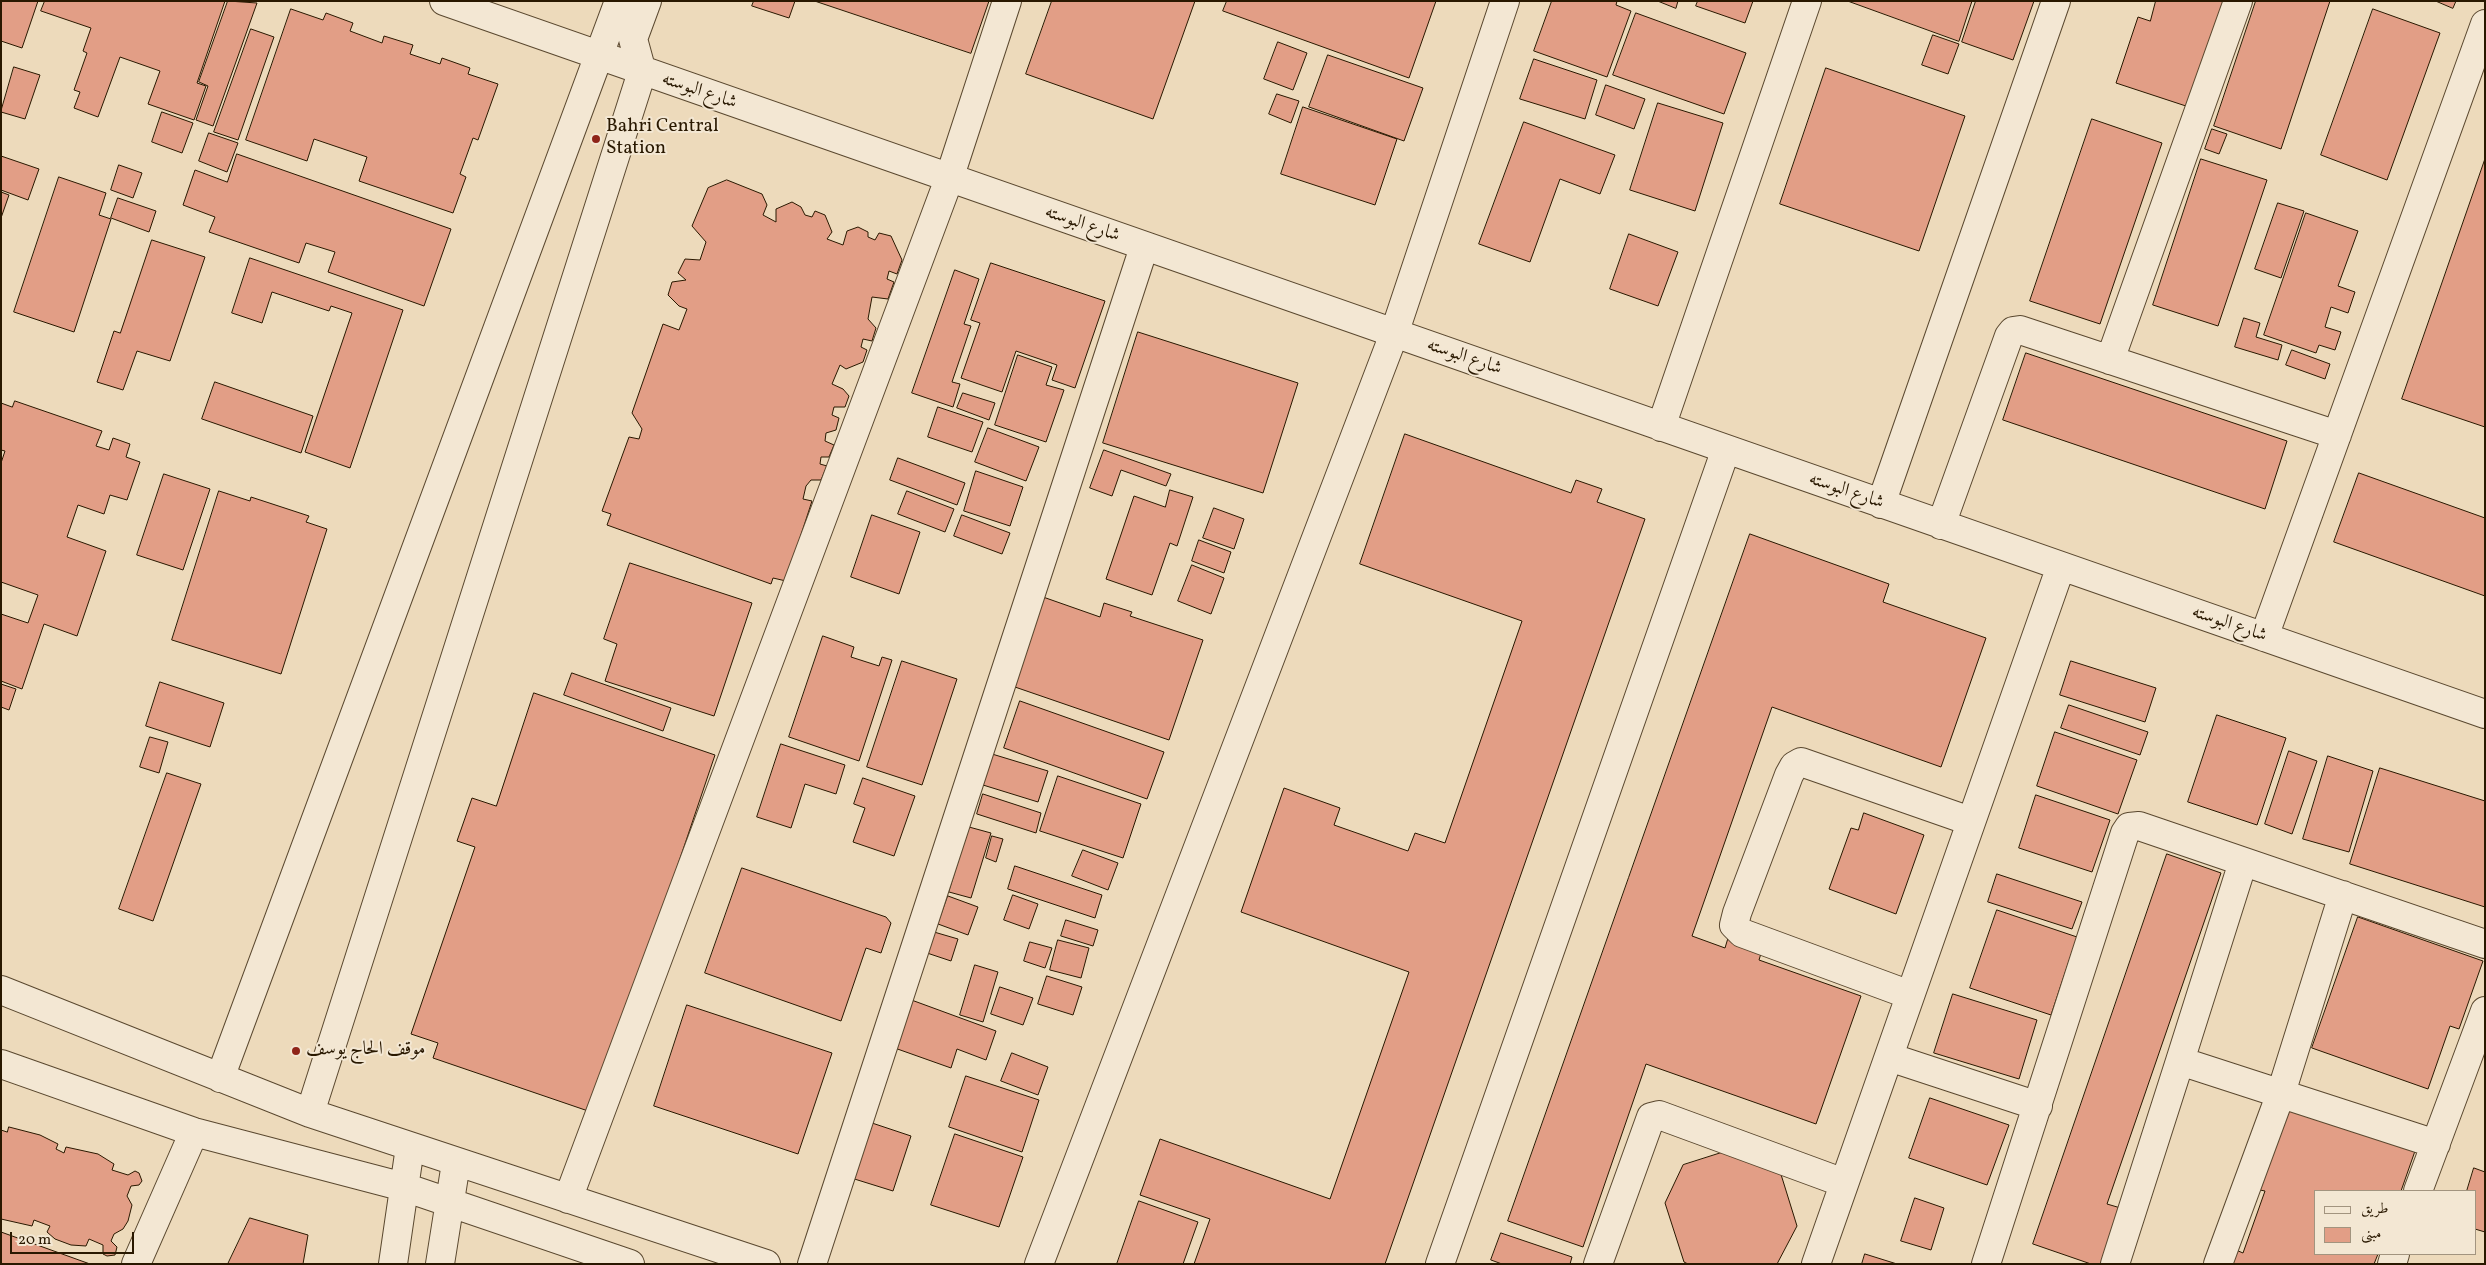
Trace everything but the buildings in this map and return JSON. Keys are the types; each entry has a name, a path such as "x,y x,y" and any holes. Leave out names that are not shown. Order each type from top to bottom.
{"street":[{"name":"شارع البوسته","path":"444,1 642,72 2485,714"},
{"path":"220,1078 619,1"},
{"path":"310,1113 642,72 633,39 647,1"},
{"path":"568,1199 949,179 1007,1"},
{"path":"1039,1264 1394,334 1505,1"},
{"path":"1661,427 1807,1"},
{"path":"1881,504 2056,1"},
{"path":"2110,360 2238,1"},
{"path":"2264,637 2485,24"},
{"path":"812,1264 1144,247"},
{"path":"1941,525 2009,336 2013,330 2020,330 2337,435"},
{"path":"1440,1264 1726,449"},
{"path":"1816,1264 1970,820 2061,566"},
{"path":"1910,996 1742,933 1734,925 1737,913 1789,775 1794,766 1801,762 1970,820"},
{"path":"1986,1264 2125,833 2129,827 2139,826 2485,944"},
{"path":"2115,1264 2243,862"},
{"path":"2218,1264 2280,1093 2343,895"},
{"path":"1,990 310,1113 456,1163 766,1264"},
{"path":"2418,1190 2485,1011"},
{"path":"1889,1057 2038,1106"},
{"path":"2180,1061 2436,1144"},
{"path":"1,1064 194,1132 404,1187 630,1264"},
{"path":"1598,1264 1651,1117 1659,1115 1844,1183"},
{"path":"136,1264 194,1132"},
{"path":"393,1264 410,1147"},
{"path":"440,1264 456,1163"}],"place":[{"name":"Bahri Central Station","path":"596,139"},
{"name":"موقف الحاج يوسف","path":"296,1051"}]}
